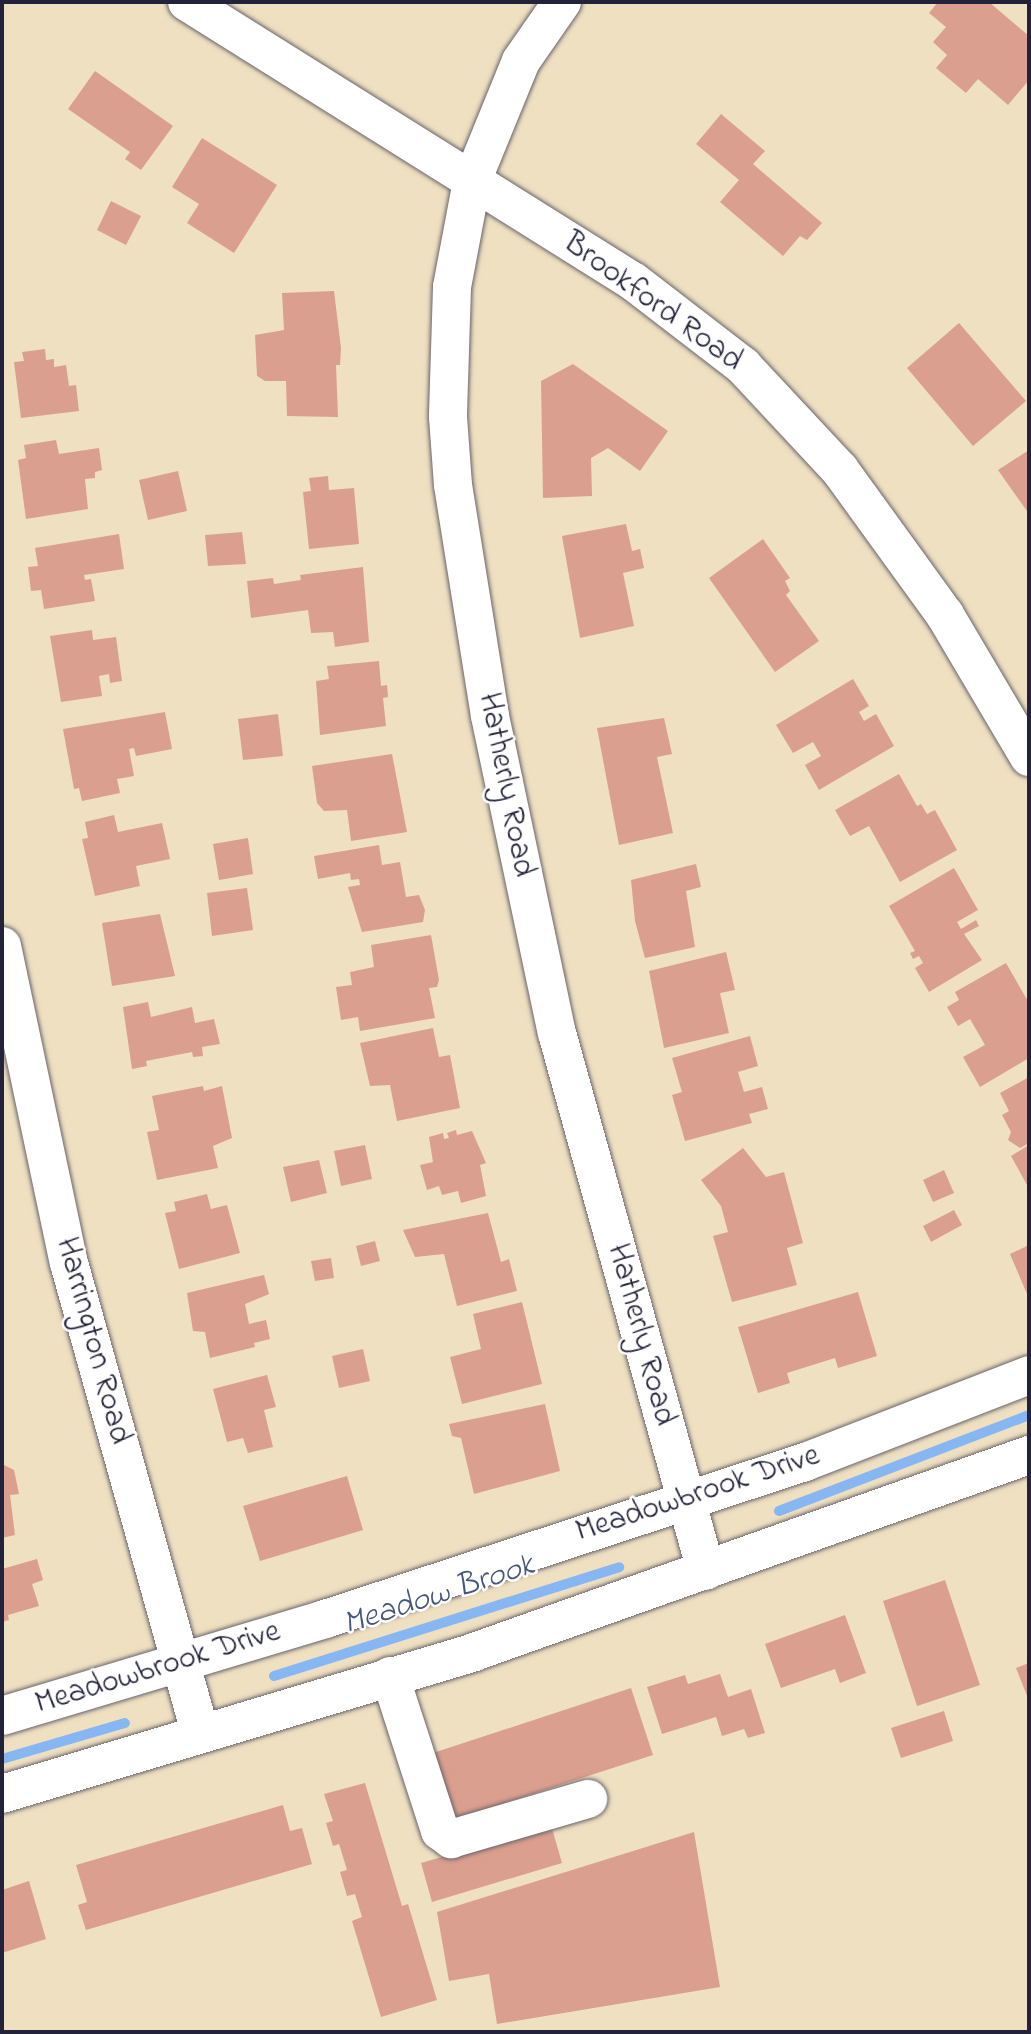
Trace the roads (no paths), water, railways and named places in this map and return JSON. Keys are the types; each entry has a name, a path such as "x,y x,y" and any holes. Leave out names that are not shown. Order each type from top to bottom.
{"street":[{"name":"Brookford Road","path":"187,2 634,282 743,366 840,470 945,615 1029,757"},
{"name":"Hatherly Road","path":"562,2 521,61 472,181 452,287 447,417 453,485 488,702 557,1033 706,1571"},
{"name":"Harrington Road","path":"2,946 69,1263 200,1732"},
{"name":"Meadowbrook Drive","path":"2,1716 325,1619 685,1498 805,1462 1029,1375"},
{"path":"2,1794 390,1676 706,1571 1029,1455"},
{"path":"390,1676 440,1831 451,1839 588,1799"}],"waterway":[{"name":"Meadow Brook","path":"779,1511 1029,1415"},
{"name":"Meadow Brook","path":"274,1676 619,1567"},
{"name":"Meadow Brook","path":"2,1759 125,1723"}]}
